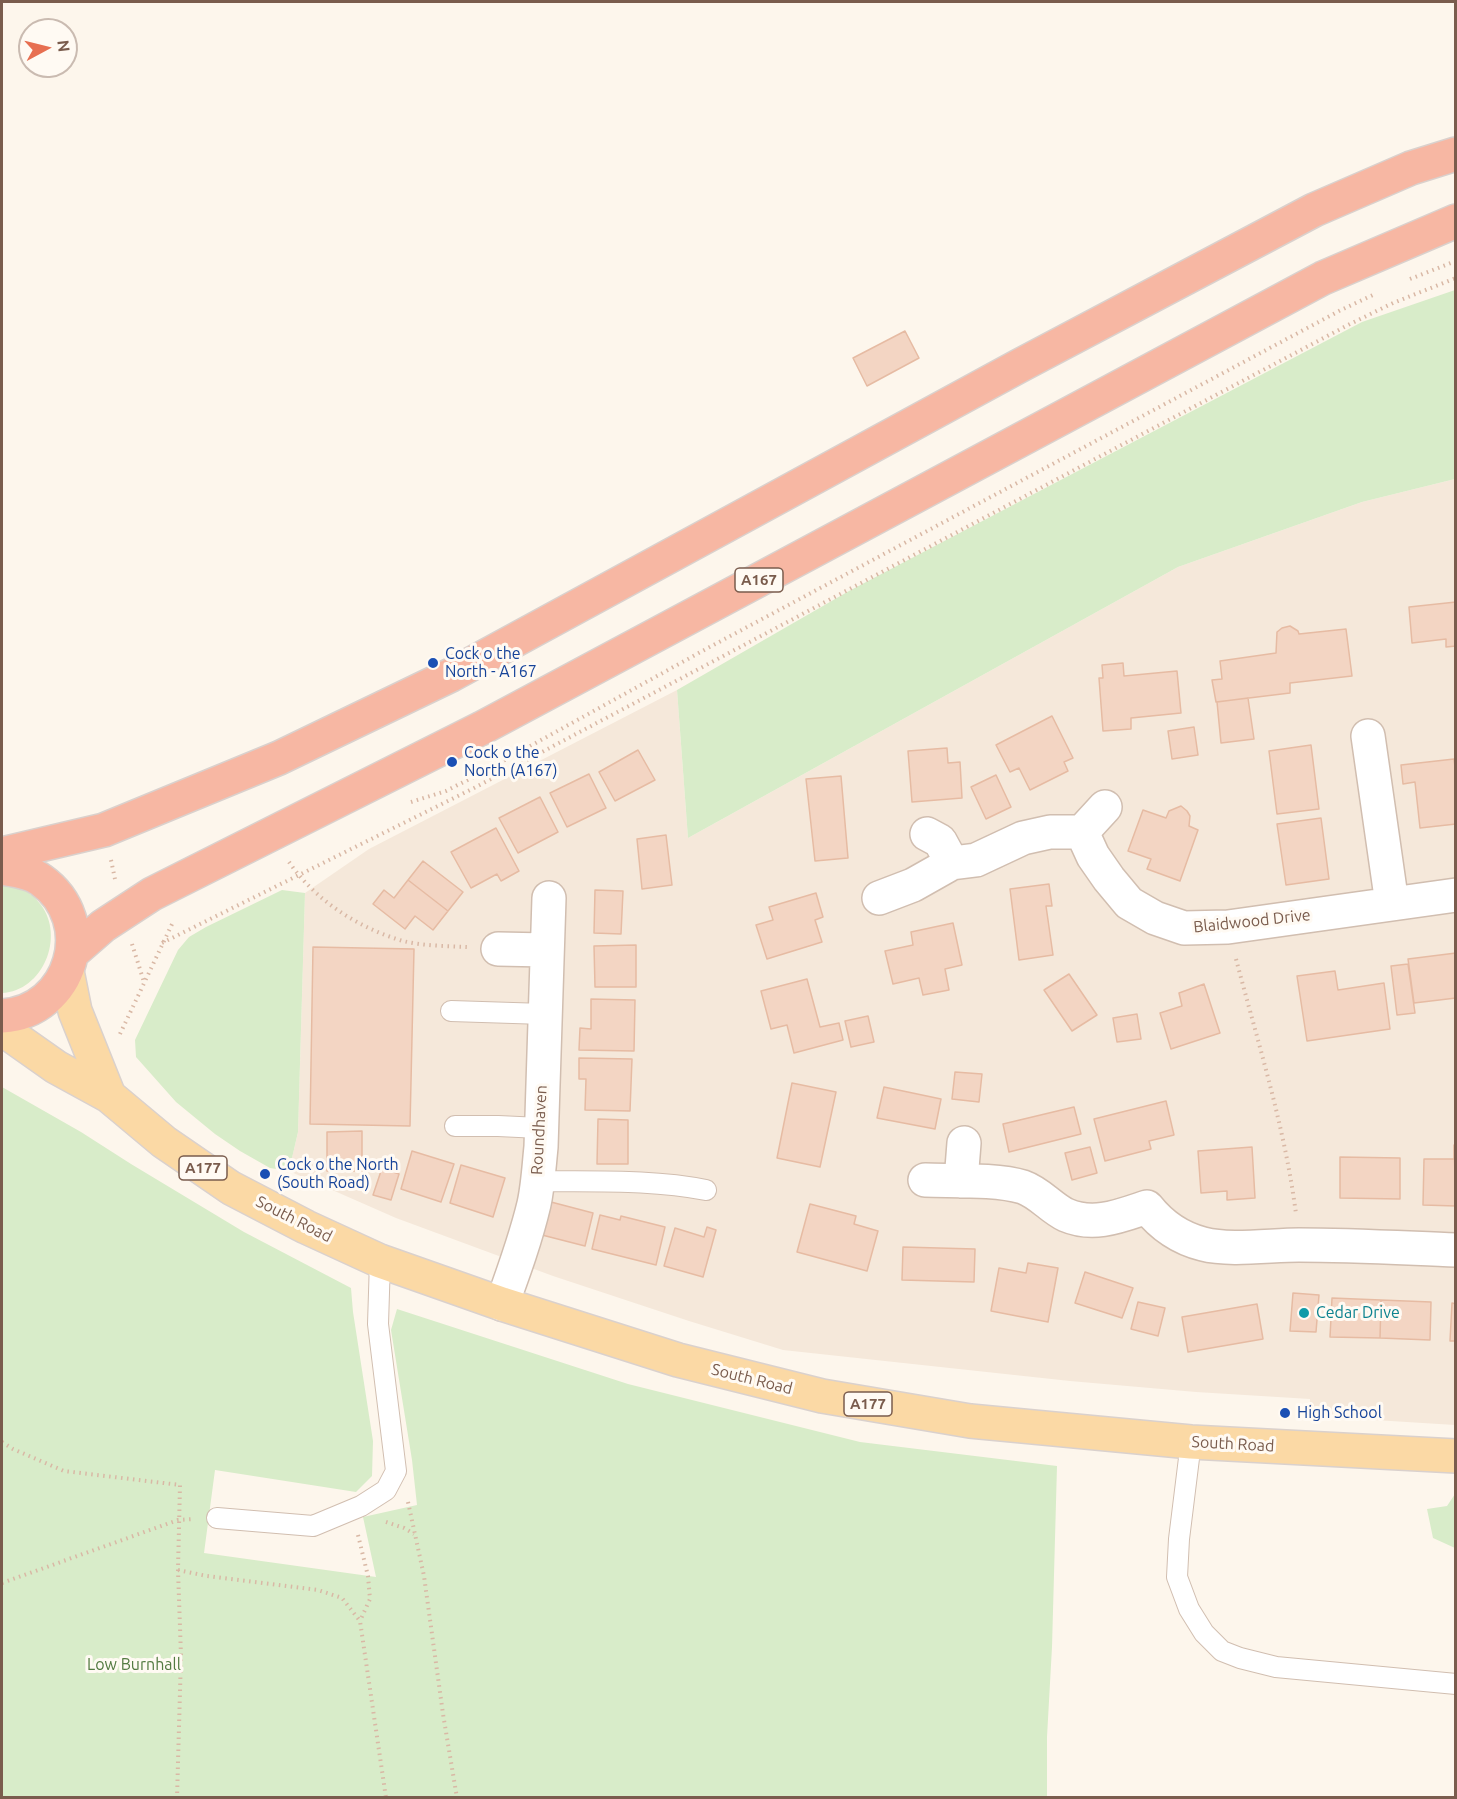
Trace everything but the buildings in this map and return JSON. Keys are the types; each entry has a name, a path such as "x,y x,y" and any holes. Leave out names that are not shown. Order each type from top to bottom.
{"highway":[{"path":"2,854 104,830 290,752 451,675 1019,366 1314,210 1411,168 1455,154"},
{"name":"A167","path":"69,962 103,926 152,894 482,728 1323,278 1455,221"},
{"path":"2,868 40,879 57,896 68,912 72,931 69,962 54,991 40,1004 27,1011 2,1016"}],"main road":[{"name":"South Road","path":"69,962 75,1011 110,1096"},
{"name":"South Road","path":"2,1029 56,1067 110,1096 164,1142 231,1188 306,1227 380,1261 502,1304 678,1360 822,1396 969,1421 1191,1442 1455,1456"}],"street":[{"path":"1368,736 1392,904"},
{"path":"879,898 913,885 952,863 976,860 1023,838 1050,832 1082,832 1105,807"},
{"name":"Blaidwood Drive","path":"1082,832 1093,856 1129,903 1155,918 1184,928 1228,927 1455,895"},
{"path":"927,834 940,841 952,863"},
{"name":"Roundhaven","path":"502,1304 534,1203 541,1148 549,898"},
{"path":"498,950 546,950"},
{"path":"961,1181 963,1143"},
{"path":"925,1180 961,1181 1023,1188 1045,1199 1065,1215 1087,1220 1109,1220 1147,1207 1157,1220 1179,1236 1205,1245 1300,1245 1455,1250"}],"lane":[{"path":"451,1011 544,1014"},
{"path":"455,1126 540,1128"},
{"path":"537,1181 658,1184 706,1190"},
{"path":"218,1518 313,1526 353,1519 386,1490 396,1471 378,1324 380,1261"},
{"path":"1191,1442 1179,1539 1177,1577 1189,1608 1204,1633 1222,1651 1276,1667 1455,1684"}],"path":[{"path":"119,1037 162,943 494,777 1350,324 1455,278"},
{"path":"289,862 298,875 336,910 376,931 404,941 498,950"},
{"path":"1228,927 1293,1185 1300,1245"},
{"path":"2,1442 64,1471 180,1485 178,1570 181,1656 177,1797"},
{"path":"396,1471 410,1507 424,1576 457,1797"},
{"path":"2,1583 178,1520 218,1518"},
{"path":"360,1621 370,1599 368,1576 353,1519 390,1522 415,1535"},
{"path":"178,1570 318,1590 342,1598 360,1621 386,1797"}],"shaded area":[{"path":"1455,479 1455,1425 1310,1416 1310,1399 1070,1381 783,1350 553,1276 396,1218 289,1171 298,1132 305,893 369,849 677,690 688,838 1178,567 1362,502"}],"green space":[{"path":"1455,290 1455,479 1362,502 1178,567 688,838 677,690 849,591 1362,322"},
{"path":"2,882 23,890 37,900 48,918 51,932 46,960 39,973 29,983 16,990 2,993"},
{"path":"282,890 305,893 298,1132 289,1171 270,1168 240,1151 176,1102 136,1057 135,1040 178,950 189,937"},
{"name":"Low Burnhall","path":"2,1087 81,1132 244,1232 351,1288 373,1441 372,1476 356,1492 215,1470 204,1553 376,1577 363,1517 417,1505 391,1330 397,1309 628,1384 860,1442 1057,1466 1047,1737 1047,1797 2,1797"},
{"path":"1455,1494 1455,1548 1433,1538 1427,1509 1447,1506"}],"place":[{"name":"Cock o the North - A167","path":"433,663"},
{"name":"Cock o the North (A167)","path":"452,762"},
{"name":"Cock o the North (South Road)","path":"265,1174"},
{"name":"Cedar Drive","path":"1304,1313"},
{"name":"High School","path":"1285,1413"}]}
